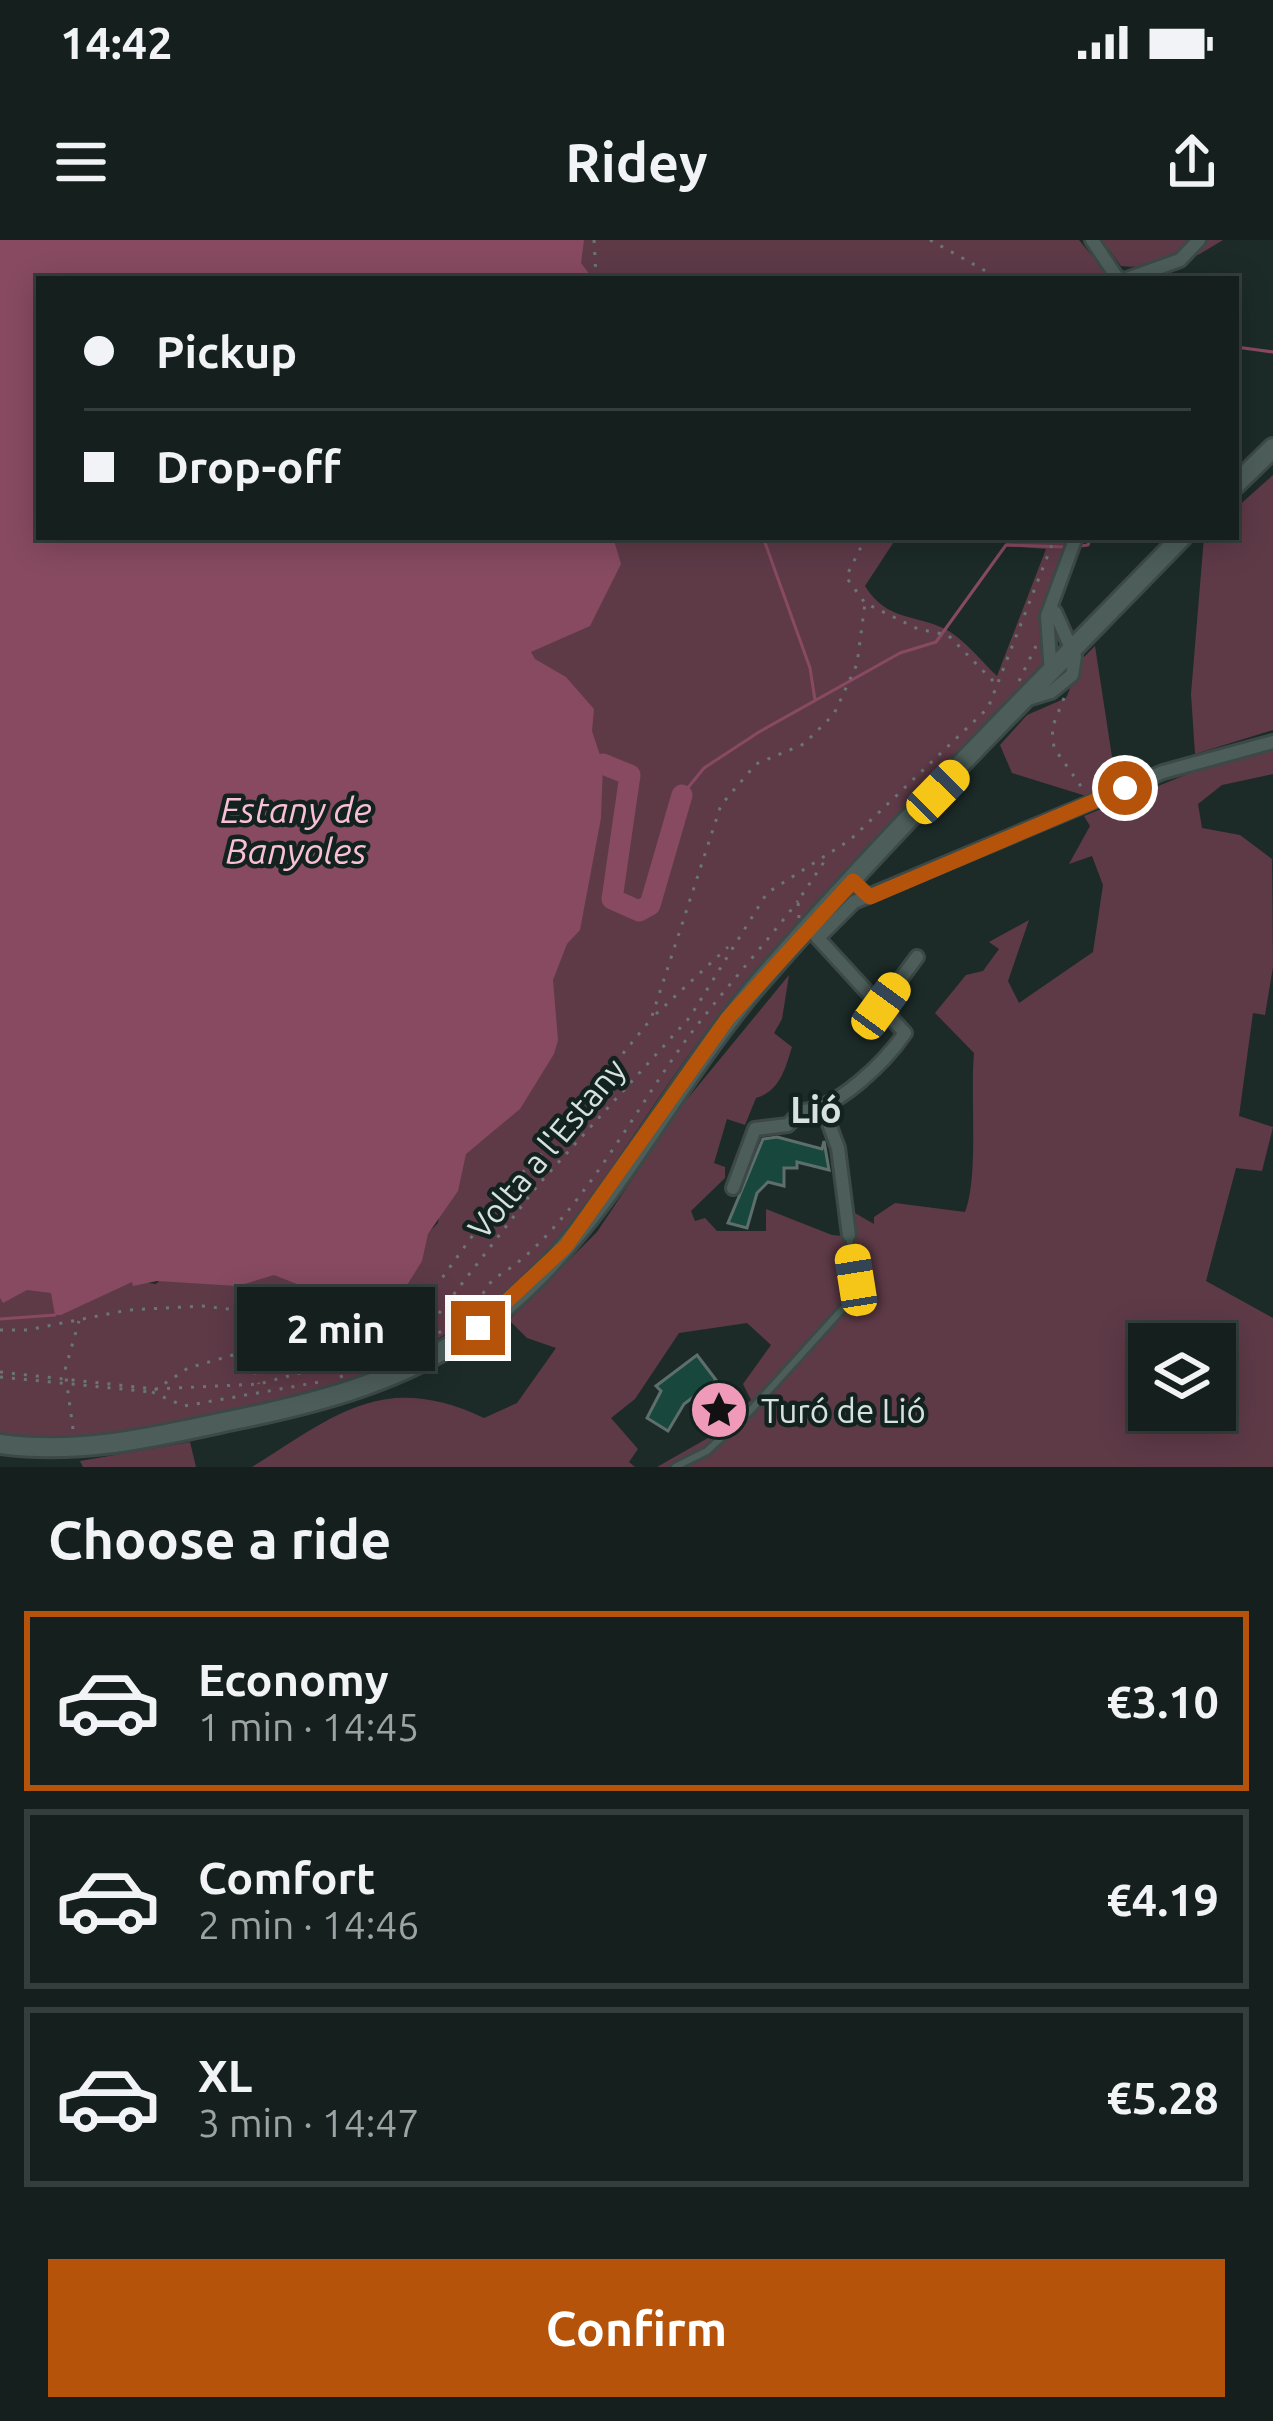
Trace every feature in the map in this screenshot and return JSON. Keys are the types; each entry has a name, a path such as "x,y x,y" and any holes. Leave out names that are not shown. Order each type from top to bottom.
{"main road":[{"path":"1239,481 1273,448"},
{"path":"0,1444 72,1448 137,1440 307,1404 400,1372 478,1328 566,1246 714,1036 846,900 853,881 1019,694 1058,679 1072,652 1179,540"}],"street":[{"path":"1092,240 1121,276"},
{"path":"1132,276 1180,260 1199,240"},
{"path":"1058,679 1047,616 1075,540"},
{"path":"1053,599 1072,652"},
{"path":"1060,629 1092,631"},
{"path":"1052,643 1072,652"},
{"path":"846,900 870,897 1163,772 1273,742"},
{"path":"853,881 870,897"},
{"path":"734,1188 755,1129 788,1125 801,1111 823,1108 894,1050 905,1033 813,934"},
{"path":"881,1006 916,957"},
{"path":"823,1108 838,1148 849,1235"}],"lane":[{"path":"675,1467 707,1451 749,1412 846,1305 856,1280 849,1235"}],"path":[{"path":"594,240 596,275"},
{"path":"930,240 995,276"},
{"name":"Volta a l'Estany","path":"0,1330 128,1310 202,1306 254,1312 314,1330 388,1326 419,1310 509,1185 540,1156 651,1018 721,805 756,764 804,744 834,714 857,664 865,603 846,577 864,540"},
{"name":"Volta a l'Estany","path":"153,1390 259,1384 374,1353 408,1338 437,1316 538,1185 690,1017 767,893 826,857 988,708 1001,689 1054,540"},
{"path":"865,603 918,629 948,635 1001,689"},
{"path":"1019,694 1047,616"},
{"path":"1058,679 1064,704 1052,728 1054,748 1079,779 1088,803"},
{"path":"0,1375 153,1390 184,1406 332,1380 401,1353 468,1312 563,1210 693,1030 785,921 826,857"},
{"path":"785,921 799,918 798,901"},
{"path":"651,1018 730,946"},
{"path":"254,1312 246,1347 259,1384"},
{"path":"72,1448 67,1383 80,1320"},
{"path":"153,1390 188,1368 246,1347"}],"shaded area":[{"path":"575,240 1079,240 1109,276 580,276"},
{"path":"1102,240 1223,240 1198,255 1187,248 1155,263 1130,267 1121,266"},
{"path":"1273,475 1273,730 1195,754 1191,694 1204,540 1239,540 1239,505"},
{"path":"603,540 895,540 865,586 893,612 954,635 997,676 1046,549 1004,546 1009,540 1069,540 1043,613 1045,667 759,967 684,1061 580,1213 507,1291 422,1347 328,1386 277,1401 113,1434 0,1435 0,1281 22,1264 156,1284 204,1234 322,1294 360,1300 438,1223 524,655"},
{"path":"1095,646 1116,783 1086,796 1012,773 1000,745 1027,715 1066,698 1083,658"},
{"path":"1273,750 1273,774 1222,785 1198,804 1202,828 1240,835 1272,859 1273,967 1265,1015 1253,1013 1239,1116 1273,1127 1262,1171 1236,1168 1206,1281 1273,1318 1273,1467 657,1467 715,1434 751,1400 743,1384 771,1345 747,1323 679,1333 635,1399 611,1418 638,1449 629,1462 635,1467 252,1467 361,1405 417,1398 484,1418 517,1403 556,1348 527,1338 509,1320 597,1232 679,1109 789,975 782,1019 774,1033 792,1047 784,1071 771,1090 756,1098 745,1125 727,1119 714,1163 725,1167 725,1178 691,1211 695,1221 705,1218 717,1231 766,1231 766,1209 832,1235 855,1237 853,1212 874,1224 874,1217 895,1203 965,1212 973,1158 974,1053 935,1013 966,975 983,971 999,949 989,942 1029,920 1008,981 1019,1003 1093,952 1103,885 1092,856 1069,864 1090,826 1084,816 1215,763"},
{"path":"190,1442 196,1467 83,1467 80,1461"}],"water":[{"name":"Estany de Banyoles","path":"0,240 584,240 581,263 591,276 36,276 36,540 614,540 621,564 590,626 531,652 566,677 594,709 592,731 603,764 601,818 580,930 567,944 553,980 558,1040 554,1054 520,1109 466,1154 458,1191 428,1234 422,1261 404,1290 371,1302 322,1294 274,1275 238,1286 157,1281 133,1286 132,1282 61,1315 55,1315 51,1293 27,1290 3,1303"}],"building":[{"path":"777,1137 822,1149 824,1141 829,1170 797,1162 797,1168 784,1168 784,1186 768,1182 757,1193 747,1228 728,1223 763,1139"},
{"path":"697,1355 716,1380 684,1404 668,1431 647,1418 661,1391 656,1386"}],"waterway":[{"path":"1239,347 1273,352"},
{"path":"764,540 810,668 815,700"},
{"path":"1080,546 1090,540"},
{"path":"682,795 704,768 759,732 900,653 936,642 1006,545 1065,547"},
{"path":"603,764 630,775 612,899 639,911 650,905 682,795"},
{"path":"0,1319 55,1315"}],"place":[{"name":"Turó de Lió","path":"719,1410"}],"district":[{"name":"Lió","path":"816,1109"}],"route":[{"path":"478,1328 566,1246 728,1018 853,881 870,897 1125,788"}]}
